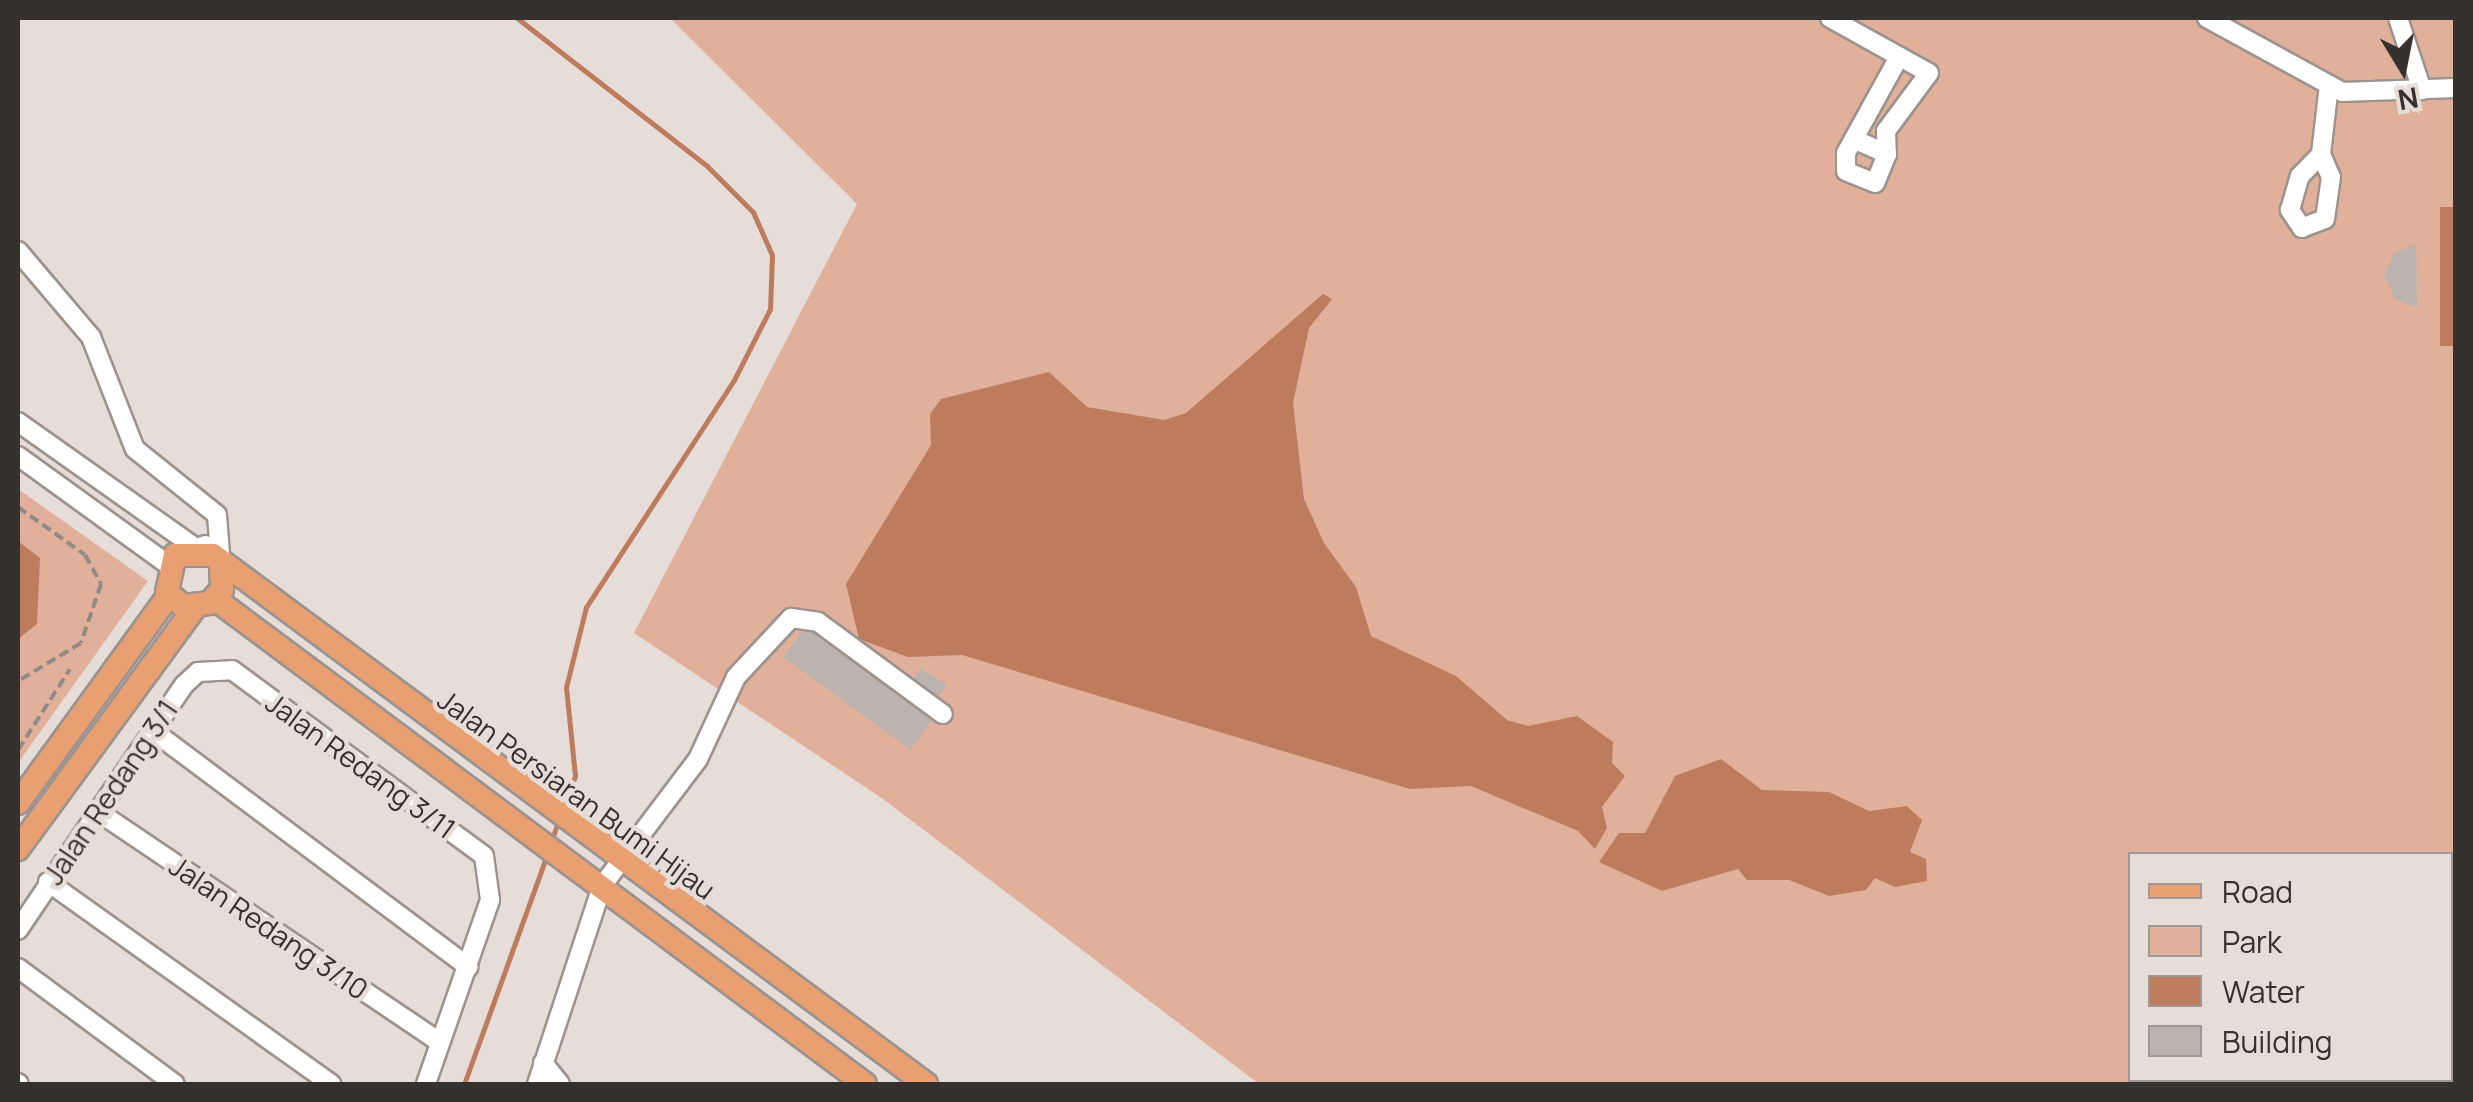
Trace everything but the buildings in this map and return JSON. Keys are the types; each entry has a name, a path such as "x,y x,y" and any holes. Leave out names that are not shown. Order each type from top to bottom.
{"main road":[{"path":"18,803 170,594 167,564 205,545"},
{"name":"Jalan Persiaran Bumi Hijau","path":"205,545 221,567 620,864 926,1084"},
{"path":"18,847 205,603 221,567"},
{"name":"Jalan Persiaran Bumi Hijau","path":"170,594 205,603 516,819 864,1084"}],"street":[{"path":"1830,18 1929,73 1886,132 1887,171 1858,183 1846,154 1858,141 1899,57"},
{"path":"2207,18 2328,85 2456,88"},
{"path":"2398,18 2422,90"},
{"path":"2321,154 2328,85"},
{"path":"1858,141 1887,154"},
{"path":"18,250 92,336 135,449 199,493 205,545"},
{"path":"18,422 134,504 205,545"},
{"path":"18,456 167,564"},
{"path":"118,528 134,504"},
{"path":"536,1084 602,886 698,758 736,676 792,618 818,622 942,714"},
{"name":"Jalan Redang 3/1","path":"18,930 184,685 215,667"},
{"name":"Jalan Redang 3/11","path":"215,667 232,670 484,856 493,880 468,967"},
{"path":"153,731 468,967 426,1084"},
{"name":"Jalan Redang 3/10","path":"98,811 440,1042"},
{"path":"48,882 331,1084"},
{"path":"18,968 174,1084"},
{"path":"543,1064 560,1084"}],"path":[{"path":"18,507 86,555 101,584 80,643 18,681"},
{"path":"18,750 70,669"}],"green space":[{"path":"670,18 2455,18 2455,1084 1259,1084 883,799 634,633 857,204"},
{"path":"18,489 148,581 18,763"}],"water":[{"path":"2440,207 2455,207 2455,346 2440,346"},
{"path":"1323,294 1332,299 1309,328 1293,403 1304,499 1324,543 1356,587 1371,636 1456,676 1507,720 1528,726 1577,716 1613,742 1612,763 1625,776 1602,807 1607,828 1595,849 1578,831 1471,786 1410,789 962,655 908,657 859,639 846,584 931,445 930,414 941,399 1049,372 1087,407 1164,420 1186,413"},
{"path":"18,541 40,558 37,624 18,639"},
{"path":"1721,759 1762,790 1829,792 1869,811 1907,806 1922,820 1910,852 1926,859 1927,881 1895,887 1875,878 1866,890 1829,896 1789,880 1747,880 1738,869 1662,891 1599,862 1619,833 1645,833 1675,776"}],"waterway":[{"path":"517,18 707,166 753,212 772,255 770,309 734,380 586,607 566,687 575,776 563,809"},
{"path":"551,842 559,819"},
{"path":"464,1084 546,857"}]}
